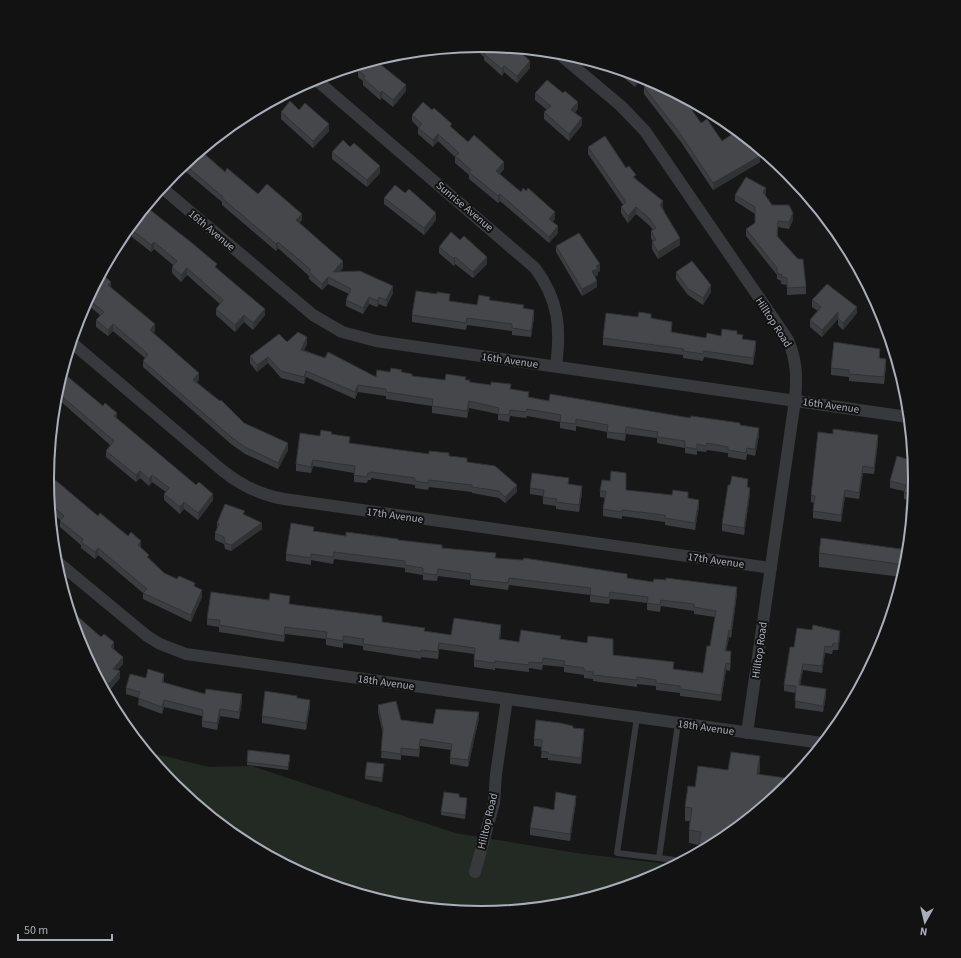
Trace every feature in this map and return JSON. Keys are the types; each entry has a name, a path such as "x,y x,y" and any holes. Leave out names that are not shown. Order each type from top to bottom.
{"street":[{"name":"Hilltop Road","path":"567,61 638,122 788,340 796,363 797,375 794,400 747,733"},
{"name":"Sunrise Avenue","path":"321,84 536,268 548,287 556,309 559,335 556,366"},
{"name":"16th Avenue","path":"166,190 313,315 342,332 376,341 903,416"},
{"name":"17th Avenue","path":"75,345 223,471 242,485 262,494 284,499 771,568"},
{"name":"18th Avenue","path":"63,566 147,636 172,649 199,656 637,717 815,744"},
{"name":"Hilltop Road","path":"475,872 494,803 496,774 507,699"}],"lane":[{"path":"637,717 617,853 673,860"},
{"path":"659,858 678,723"}],"shaded area":[{"path":"153,753 209,767 252,766 455,833 576,853 665,864 618,883 564,898 536,902 480,906 453,905 397,898 343,883 292,862 267,849 243,834 199,800"}],"building":[{"path":"486,52 523,55 530,61 517,76 504,66 502,69 484,54"},
{"path":"380,64 406,85 393,100 382,91 380,93 363,78 365,76 358,70"},
{"path":"547,80 563,93 565,91 578,102 571,110 582,118 569,134 544,112 551,106 535,93"},
{"path":"646,86 689,107 701,123 707,119 722,141 732,134 760,156 713,183 681,135 644,87"},
{"path":"290,101 299,110 305,103 329,124 313,141 281,112"},
{"path":"423,102 432,110 434,108 452,124 450,126 468,142 474,135 504,162 496,171 521,192 523,188 526,191 528,188 555,212 549,219 558,226 549,237 500,194 498,196 469,172 471,170 455,156 459,153 438,134 433,140 418,128 422,124 412,115"},
{"path":"605,136 626,168 629,166 636,175 633,177 663,201 660,205 680,238 658,252 652,242 656,240 651,231 656,228 649,218 636,207 628,216 621,207 626,202 588,147"},
{"path":"343,140 350,147 354,143 380,166 367,180 332,152"},
{"path":"204,154 225,172 227,168 258,194 267,184 302,214 296,220 343,261 333,272 360,271 393,286 386,300 379,297 377,301 369,297 363,308 346,300 351,289 328,277 322,284 309,272 311,270 278,242 276,244 222,198 223,197 189,168"},
{"path":"746,177 766,188 763,192 772,205 789,205 793,213 789,222 778,221 777,236 798,259 803,259 806,287 787,288 787,278 781,277 782,275 777,273 777,268 746,229 755,223 755,207 735,195"},
{"path":"395,185 405,193 409,189 436,213 424,228 384,198"},
{"path":"149,209 217,264 215,267 265,309 253,323 244,315 235,325 216,309 223,300 187,268 181,275 172,267 177,261 154,242 151,245 133,231"},
{"path":"451,232 460,240 464,236 487,257 473,272 455,257 454,259 439,247"},
{"path":"579,233 600,264 596,266 598,269 592,271 597,281 582,289 556,246"},
{"path":"692,261 711,285 703,298 688,289 676,272"},
{"path":"105,277 111,282 108,285 155,324 150,330 199,373 193,380 220,401 221,400 244,423 288,443 278,463 245,447 231,437 143,361 148,354 113,324 108,330 96,320 104,312 92,302"},
{"path":"827,284 857,307 843,323 838,318 838,312 822,330 810,320 821,307 812,300"},
{"path":"416,291 450,294 449,301 477,305 479,295 490,297 489,300 524,305 523,308 534,310 531,331 512,328 512,324 467,318 466,323 412,315"},
{"path":"639,312 651,314 651,318 672,322 671,332 706,338 707,333 721,336 722,329 737,331 737,334 743,335 742,339 756,341 753,358 704,351 703,354 683,351 684,349 603,338 606,313 638,317"},
{"path":"298,332 307,337 301,350 325,358 328,352 376,377 377,370 390,372 391,368 402,370 401,372 412,374 412,376 445,380 446,374 466,377 465,380 470,380 469,382 491,385 491,382 511,384 510,389 529,392 528,397 549,401 550,394 690,418 691,416 740,423 740,425 759,428 755,449 747,448 746,453 728,450 728,447 707,443 706,446 697,444 697,449 685,447 685,441 657,437 658,432 626,427 625,434 607,432 608,425 576,419 576,424 560,422 561,415 527,409 526,412 510,410 509,415 498,414 499,408 469,401 467,411 432,406 433,399 386,392 386,389 358,385 355,392 306,371 304,377 281,371 268,357 257,365 250,356 279,334 287,342"},
{"path":"834,342 880,349 879,358 886,359 884,377 849,374 849,370 831,368"},
{"path":"66,376 103,406 105,403 117,413 114,416 196,485 199,482 213,494 198,513 184,502 180,507 164,494 169,488 152,475 149,479 140,471 136,475 106,451 114,441 62,396"},
{"path":"833,429 878,435 874,468 863,466 859,493 845,490 841,515 813,511 815,496 811,495 818,432 833,434"},
{"path":"321,430 332,432 331,434 350,437 349,443 429,454 429,451 449,453 449,456 467,458 467,462 495,466 517,485 505,497 499,491 472,487 472,485 429,480 428,483 415,481 415,478 371,472 368,473 367,477 354,475 355,466 313,460 311,467 296,464 300,433 320,436"},
{"path":"897,456 907,459 907,493 904,492 906,485 890,481"},
{"path":"611,471 626,473 626,490 672,495 673,490 688,492 688,498 699,500 695,523 665,518 665,515 603,509 606,491 600,491 602,480 610,481"},
{"path":"532,473 569,478 568,484 582,486 579,505 556,502 557,499 543,497 544,490 530,488"},
{"path":"732,476 748,479 747,487 750,488 744,528 722,524 728,485 730,485"},
{"path":"54,479 98,516 100,513 128,536 131,532 141,541 138,545 149,555 147,557 164,573 177,579 179,576 195,583 194,586 202,590 191,615 143,593 147,589 98,548 95,552 81,542 83,539 60,521 64,516 54,507"},
{"path":"225,504 245,511 243,514 262,523 231,545 225,543 224,537 215,533 219,524 217,523"},
{"path":"291,523 314,527 313,531 346,536 346,532 442,545 442,548 496,553 495,558 523,560 524,558 627,574 627,578 653,582 654,579 666,580 666,578 737,587 731,631 729,630 725,651 731,651 730,664 726,663 721,695 680,689 680,686 656,683 656,680 637,677 637,680 593,675 593,672 584,671 584,668 564,665 565,661 543,658 542,663 529,662 529,665 495,661 495,663 474,660 475,648 439,643 438,652 421,650 421,652 363,644 364,639 343,636 343,641 326,638 327,632 285,627 284,636 219,625 220,620 207,619 211,592 269,600 270,593 290,596 289,604 382,616 382,622 425,628 424,631 451,635 454,618 501,625 499,639 519,642 521,630 561,636 560,639 587,643 588,636 613,639 613,655 674,662 673,669 703,673 707,646 710,646 716,611 694,607 694,604 661,600 660,605 647,603 648,597 610,592 609,598 590,595 591,588 509,578 508,583 470,579 471,574 438,569 437,575 423,573 423,568 405,565 405,561 334,552 333,557 311,554 311,558 286,554"},
{"path":"821,538 901,549 899,564 819,553"},
{"path":"76,615 101,637 104,634 114,642 111,647 123,657 113,669 120,671 109,684 105,680 98,668"},
{"path":"813,625 840,631 838,644 833,643 832,647 825,646 822,666 803,664 799,685 826,689 823,706 795,701 796,686 784,685 790,647 794,647 797,628 812,630"},
{"path":"148,669 164,674 162,682 205,694 206,689 242,694 239,712 220,709 217,723 202,721 203,710 164,700 162,707 138,698 140,692 126,688 130,674 146,678"},
{"path":"265,691 297,696 297,698 310,700 306,723 262,716"},
{"path":"396,701 401,720 433,724 436,709 479,712 468,760 450,758 452,744 420,739 419,750 401,748 401,754 381,751 383,729 378,705"},
{"path":"536,720 560,723 573,726 573,728 584,729 581,758 548,754 548,752 541,751 542,740 534,739"},
{"path":"248,750 290,755 288,767 247,762"},
{"path":"731,752 760,756 757,774 785,778 740,818 718,834 701,844 699,844 701,832 689,830 692,808 685,807 688,786 695,787 698,766 728,770"},
{"path":"367,762 384,764 382,778 365,776"},
{"path":"444,792 459,794 459,797 467,798 465,815 441,812"},
{"path":"556,792 576,796 570,834 530,828 534,806 554,810"}]}
